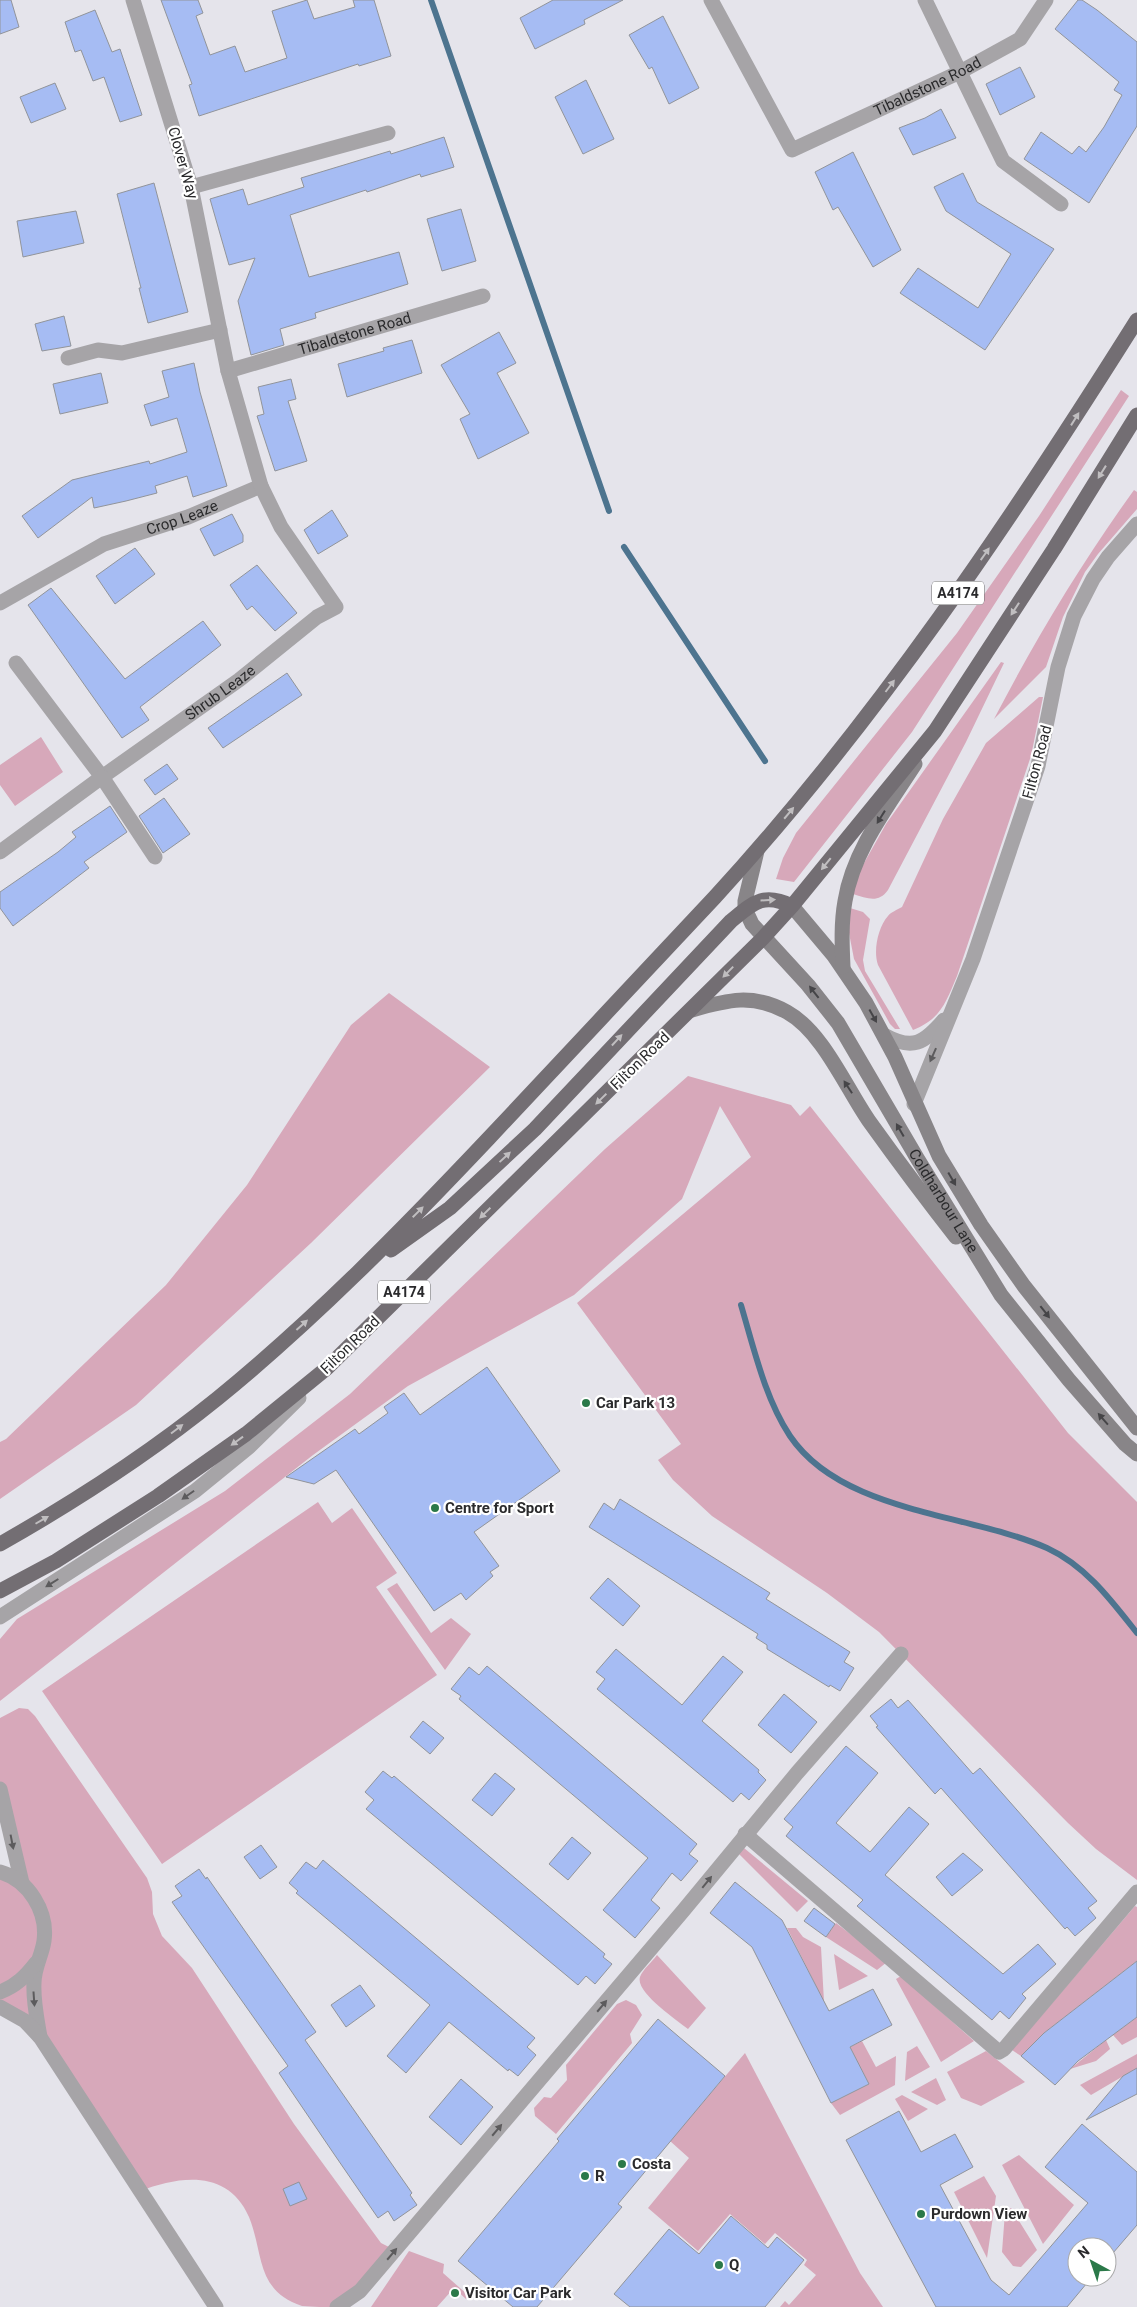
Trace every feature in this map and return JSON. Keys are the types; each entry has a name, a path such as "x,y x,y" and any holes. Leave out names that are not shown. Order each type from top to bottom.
{"main road":[{"name":"A4174","path":"0,1544 47,1518 147,1453 218,1398 357,1274 447,1182 758,851 878,702 956,597 1058,446 1137,320"},
{"name":"A4174","path":"763,938 792,906 935,731 1054,549 1137,415"},
{"path":"357,1274 450,1208 521,1142 682,971 745,909 755,902 772,898 792,906"},
{"name":"Filton Road","path":"0,1591 56,1561 158,1496 246,1434 327,1368 763,938"}],"street":[{"name":"Clover Way","path":"133,0 192,187 228,371 261,486 281,527 336,607"},
{"name":"Tibaldstone Road","path":"711,0 792,150 960,72 1020,38 1046,0"},
{"path":"925,0 1003,162 1061,204"},
{"path":"192,187 388,133"},
{"name":"Tibaldstone Road","path":"228,371 483,296"},
{"path":"68,358 98,350 122,353 220,330"},
{"name":"Crop Leaze","path":"0,603 104,544 188,517 261,486"},
{"name":"Filton Road","path":"914,1104 926,1071 953,1010 1038,766 1058,667 1074,616 1093,579 1108,557 1137,524"},
{"name":"Shrub Leaze","path":"0,852 239,680 317,616 336,607"},
{"path":"16,663 102,777 155,857"},
{"path":"843,967 845,901 862,851 935,731"},
{"path":"745,909 749,880 758,851"},
{"name":"Coldharbour Lane","path":"792,906 843,967 884,1035 939,1156 980,1225 1024,1286 1137,1428"},
{"name":"Coldharbour Lane","path":"745,909 763,938 808,985 838,1024 1001,1296 1069,1380 1125,1444 1137,1454"},
{"path":"692,1010 720,1001 746,999 775,1006 789,1013 805,1026 818,1041 899,1162 1001,1296"},
{"name":"Filton Road","path":"884,1035 906,1044 919,1042 930,1035 953,1010"},
{"path":"0,1617 195,1491 268,1429 327,1368"},
{"path":"337,2307 360,2291 676,1919 745,1834 901,1654"},
{"path":"0,1789 22,1883"},
{"path":"745,1834 998,2052 1004,2049 1137,1892"},
{"path":"0,1872 22,1883 36,1900 44,1920 44,1942 37,1962 34,1997 40,2037"},
{"path":"0,1992 11,1988 25,1977 37,1962"},
{"path":"0,2007 25,2021 40,2037 216,2307"}],"shaded area":[{"path":"1121,390 1129,396 912,732 794,882 776,879 783,858 796,833 957,633 1039,516"},
{"path":"1134,490 1137,492 1137,509 1085,572 1063,617 1046,667 994,719 1060,602"},
{"path":"1001,662 1004,663 966,742 888,890 880,897 872,899 853,894 859,872 886,824"},
{"path":"1039,697 1043,697 1031,756 957,976 941,1009 930,1021 913,1030 878,965 876,946 879,933 889,915 902,907 943,819 986,743"},
{"path":"41,737 63,772 15,806 0,785 0,765"},
{"path":"850,908 863,912 870,919 863,960 865,971 900,1029 895,1029 890,1024 854,959 849,933"},
{"path":"389,993 490,1067 311,1243 136,1405 0,1499 0,1442 6,1439 166,1285 247,1185 351,1025"},
{"path":"688,1076 791,1105 800,1116 810,1106 1068,1433 1137,1502 1137,1880 1096,1849 1068,1823 879,1632 827,1593 712,1516 673,1480 658,1460 681,1444 577,1303 751,1157 720,1106 682,1199 574,1295 408,1386 313,1455 0,1701 0,1639 17,1619 225,1491 350,1394 605,1149"},
{"path":"318,1502 332,1523 352,1508 397,1573 376,1587 437,1675 162,1864 42,1691"},
{"path":"397,1583 431,1633 451,1618 471,1634 445,1670 387,1589"},
{"path":"19,1708 28,1709 35,1716 147,1878 152,1892 153,1914 162,1936 192,1968 294,2124 381,2243 395,2250 337,2307 302,2306 276,2291 264,2269 249,2217 240,2201 229,2191 216,2184 202,2180 187,2180 171,2182 140,2191 40,2037 0,2007 0,1872 21,1883 0,1789 0,1718"},
{"path":"744,1848 808,1901 797,1912 738,1853"},
{"path":"1135,1906 1137,1907 1137,1961 1044,2033 1021,2056 1012,2050"},
{"path":"836,1923 887,1962 877,1970 826,1937"},
{"path":"787,1928 796,1928 803,1937 821,1947 824,2002"},
{"path":"834,1954 868,1976 839,1990"},
{"path":"657,1955 706,2008 688,2029 650,1998 640,1983 641,1974"},
{"path":"901,1976 974,2041 941,2062 896,1979"},
{"path":"626,2000 636,2005 642,2015 630,2034 632,2043 556,2134 535,2116 534,2108 544,2097 551,2098 567,2080 566,2065 617,2004"},
{"path":"1137,2017 1137,2037 1122,2045 1113,2035"},
{"path":"1106,2040 1110,2049 1096,2061 1070,2069"},
{"path":"862,2041 876,2067 896,2056 895,2085 840,2115 831,2103 869,2084 850,2047"},
{"path":"917,2046 930,2067 905,2081 907,2052"},
{"path":"986,2051 1025,2082 981,2106 961,2098 947,2072"},
{"path":"745,2053 860,2273 883,2307 780,2307 785,2301 789,2305 816,2275 804,2265 807,2260 775,2233 765,2244 730,2214 698,2251 648,2208 689,2158 670,2141"},
{"path":"1137,2054 1137,2068 1091,2095 1080,2085"},
{"path":"936,2078 946,2100 937,2105 911,2092"},
{"path":"902,2095 928,2109 908,2121 895,2099"},
{"path":"1019,2155 1074,2205 1043,2244 1002,2165"},
{"path":"984,2176 996,2196 987,2258 954,2192"},
{"path":"1011,2208 1037,2250 1021,2267 1013,2266 1002,2252 1005,2212"},
{"path":"409,2251 444,2264 443,2273 469,2296 466,2299 454,2288 437,2307 371,2307"}],"building":[{"path":"0,0 11,0 19,27 0,34"},
{"path":"161,0 198,0 203,13 196,16 210,55 235,46 245,72 287,58 272,11 307,0 314,19 355,7 353,0 374,0 391,56 359,66 358,64 199,116 189,85 192,84"},
{"path":"553,0 623,0 584,20 585,24 535,49 520,18"},
{"path":"1078,0 1082,0 1097,10 1137,42 1137,126 1089,203 1024,159 1041,132 1072,154 1079,146 1086,152 1104,127 1122,95 1114,90 1119,82 1055,29"},
{"path":"95,10 112,52 120,49 142,115 120,122 104,77 93,81 81,50 75,52 65,22"},
{"path":"663,16 699,88 669,104 652,67 649,69 629,35"},
{"path":"1020,67 1035,97 1000,115 986,84"},
{"path":"586,80 614,139 583,154 555,97"},
{"path":"55,83 66,109 31,123 20,97"},
{"path":"941,109 956,138 913,155 899,128 925,118"},
{"path":"444,137 454,167 421,177 420,174 290,215 309,277 399,252 408,284 315,313 316,318 280,329 284,345 251,355 238,301 255,258 229,265 210,199 243,189 248,205 304,187 301,178 390,151 391,154"},
{"path":"853,152 901,250 873,267 838,207 833,210 815,172"},
{"path":"963,173 977,202 1054,249 985,350 900,293 918,268 978,308 1011,254 946,211 934,187"},
{"path":"154,183 188,312 148,323 117,194"},
{"path":"461,209 476,261 442,271 427,219"},
{"path":"76,211 84,243 23,257 17,221"},
{"path":"64,316 71,346 42,351 35,324"},
{"path":"499,332 516,363 497,373 529,433 478,459 460,419 470,414 441,365"},
{"path":"412,340 422,373 347,397 338,364 384,351 383,348"},
{"path":"194,363 200,392 227,486 193,497 187,476 155,486 157,493 126,501 94,508 92,497 38,538 22,516 72,480 149,461 150,464 187,452 177,418 151,426 144,405 169,397 162,371"},
{"path":"101,373 108,403 60,414 53,384"},
{"path":"291,379 296,399 288,401 307,461 275,471 257,416 264,414 258,387"},
{"path":"332,510 348,536 318,554 304,530"},
{"path":"232,514 243,535 243,542 214,556 200,529"},
{"path":"135,548 155,574 115,604 96,576"},
{"path":"257,565 297,613 275,631 252,606 247,610 230,585"},
{"path":"51,588 125,679 203,621 221,645 140,707 149,720 122,738 28,605"},
{"path":"287,673 302,695 223,748 208,728"},
{"path":"167,764 178,779 155,795 144,780"},
{"path":"164,798 190,834 163,853 139,816"},
{"path":"110,806 127,832 84,862 89,868 13,926 0,908 0,892 58,852 76,837 72,832"},
{"name":"Centre for Sport","path":"487,1367 560,1471 474,1532 499,1566 490,1572 493,1576 466,1600 461,1593 434,1611 336,1470 314,1484 286,1477 355,1429 359,1434 388,1413 384,1407 404,1393 420,1415"},
{"path":"620,1499 770,1593 766,1599 850,1652 844,1662 854,1668 840,1691 830,1685 829,1687 767,1649 767,1645 756,1638 758,1634 589,1527 604,1503 614,1510"},
{"path":"608,1578 640,1606 623,1626 590,1598"},
{"path":"616,1649 682,1705 723,1656 743,1672 702,1721 759,1770 758,1772 766,1780 749,1800 741,1793 733,1802 597,1689 605,1679 596,1672"},
{"path":"487,1666 697,1844 689,1854 698,1861 681,1881 672,1873 651,1900 660,1908 635,1938 603,1910 648,1858 459,1699 461,1696 451,1689 469,1667 479,1675"},
{"path":"784,1694 817,1722 791,1753 758,1725"},
{"path":"891,1699 898,1708 908,1700 973,1774 980,1768 1097,1901 1088,1908 1096,1918 1075,1936 1067,1927 1065,1929 941,1788 935,1794 876,1727 878,1726 870,1716"},
{"path":"423,1721 444,1738 430,1754 410,1737"},
{"path":"846,1746 878,1773 836,1823 870,1852 909,1807 929,1824 885,1875 1003,1974 1038,1944 1056,1964 1022,1994 1026,1998 1009,2019 1000,2011 992,2020 857,1906 863,1900 786,1836 793,1827 784,1819"},
{"path":"383,1771 392,1778 394,1776 605,1954 603,1957 612,1964 595,1984 586,1976 578,1985 366,1809 374,1800 365,1792"},
{"path":"495,1773 515,1789 492,1816 472,1800"},
{"path":"572,1837 591,1853 568,1880 549,1864"},
{"path":"261,1845 277,1867 260,1879 244,1857"},
{"path":"963,1853 983,1870 952,1896 936,1877"},
{"path":"323,1860 535,2038 527,2047 536,2055 518,2076 509,2069 508,2071 449,2022 406,2073 387,2056 430,2005 296,1893 298,1891 289,1883 306,1862 316,1869"},
{"path":"199,1869 206,1879 207,1877 316,2032 305,2040 412,2193 410,2195 417,2205 394,2221 388,2211 378,2218 279,2073 288,2066 172,1902 182,1896 175,1886"},
{"path":"735,1882 782,1920 829,2011 873,1989 892,2025 850,2047 869,2084 831,2103 752,1947 710,1913"},
{"path":"814,1908 835,1924 826,1937 804,1921"},
{"path":"1137,1961 1137,2017 1078,2061 1055,2085 1021,2056 1044,2033"},
{"path":"360,1985 375,2006 346,2027 331,2005"},
{"name":"R","path":"658,2019 725,2076 618,2204 622,2207 537,2307 513,2307 458,2261"},
{"path":"1137,2068 1137,2094 1086,2120 1123,2076"},
{"path":"461,2079 493,2107 461,2145 429,2117"},
{"name":"Purdown View","path":"899,2111 921,2152 955,2134 973,2167 940,2185 991,2280 1009,2295 1088,2203 1045,2167 1082,2124 1137,2172 1137,2225 1117,2248 1117,2237 1067,2237 1067,2287 1084,2287 1067,2307 936,2307 846,2140"},
{"path":"299,2182 307,2199 290,2206 283,2189"},
{"name":"Q","path":"731,2216 768,2248 777,2237 804,2260 765,2307 630,2307 614,2294 669,2229 699,2254"}],"waterway":[{"path":"431,0 609,511"},
{"path":"624,547 765,761"},
{"path":"741,1305 761,1373 774,1406 790,1436 813,1461 841,1481 873,1496 908,1508 1015,1536 1061,1555 1097,1585 1137,1633"}],"place":[{"name":"Car Park 13","path":"586,1403"},
{"name":"Centre for Sport","path":"435,1508"},
{"name":"Costa","path":"622,2164"},
{"name":"R","path":"585,2176"},
{"name":"Purdown View","path":"921,2214"},
{"name":"Q","path":"719,2265"},
{"name":"Visitor Car Park","path":"455,2293"}]}
